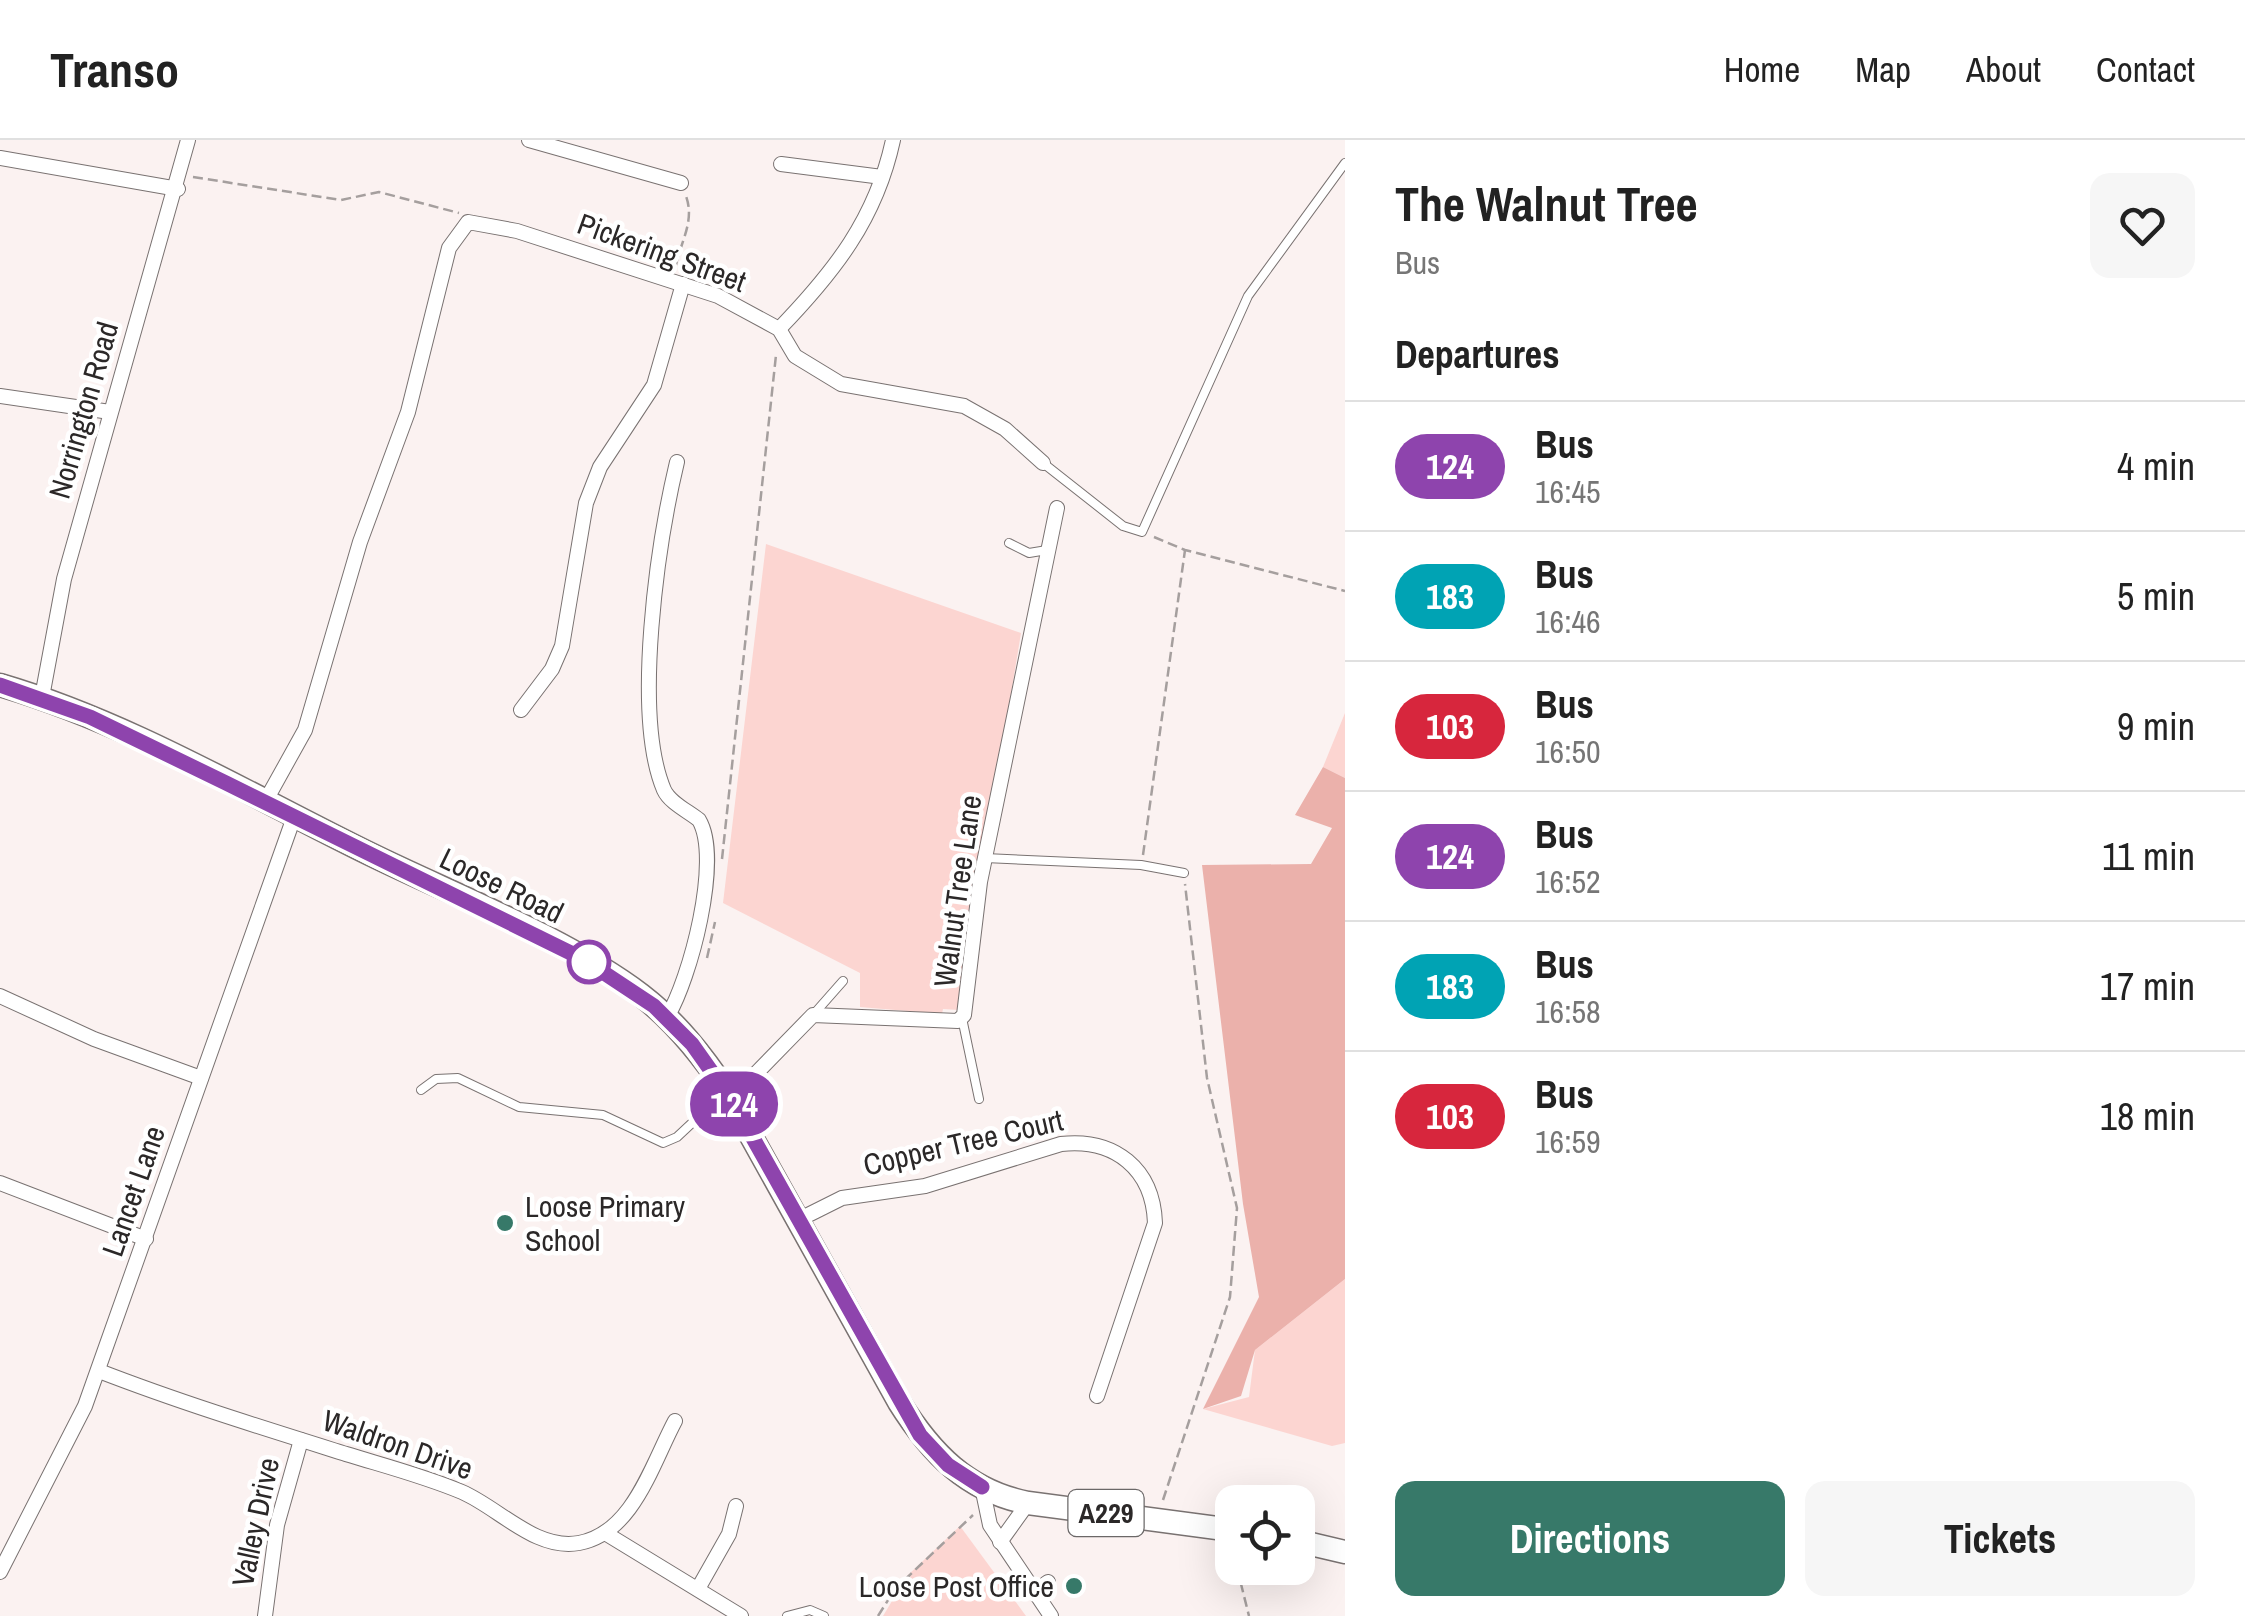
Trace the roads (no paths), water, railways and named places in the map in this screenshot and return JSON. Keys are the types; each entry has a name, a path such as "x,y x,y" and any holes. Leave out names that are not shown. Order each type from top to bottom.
{"highway":[{"name":"Loose Road","path":"0,685 42,697 583,959 625,984 667,1017 728,1095 920,1435 948,1465 982,1487"},
{"name":"A229","path":"982,1487 1028,1503 1215,1528"},
{"path":"1315,1544 1345,1552"}],"street":[{"name":"Norrington Road","path":"42,697 64,579 180,182 188,140"},
{"path":"529,140 681,184"},
{"path":"779,329 847,253 875,202 895,141"},
{"path":"0,158 180,182"},
{"path":"781,164 882,177"},
{"name":"Pickering Street","path":"265,802 305,730 360,542 408,412 449,248 468,222 517,231 718,296 779,329 794,356 841,384 964,406 1005,429 1043,463"},
{"path":"522,710 552,669 562,646 586,503 600,467 654,385 678,282"},
{"path":"0,396 110,412"},
{"path":"667,1017 688,975 706,853 699,820 671,799 663,787 652,729 652,622 678,462"},
{"name":"Walnut Tree Lane","path":"813,1015 931,1022 962,1018 985,858 1057,508"},
{"name":"Lancet Lane","path":"0,1572 64,1450 99,1371 294,816"},
{"path":"0,996 94,1039 201,1078"},
{"path":"728,1095 813,1015"},
{"name":"Copper Tree Court","path":"798,1220 842,1198 925,1186 1062,1144 1084,1143 1118,1154 1137,1167 1146,1180 1153,1198 1155,1222 1097,1396"},
{"path":"0,1183 146,1238"},
{"name":"Waldron Drive","path":"99,1371 439,1482 548,1541 581,1543 605,1533"},
{"path":"674,1422 629,1508 605,1533 741,1616"},
{"name":"Valley Drive","path":"265,1616 273,1541 301,1440"},
{"path":"982,1487 984,1511 1000,1542 1051,1616"},
{"path":"1000,1542 1028,1503"},
{"path":"699,1587 729,1534 736,1506"},
{"path":"1034,1593 1048,1582"}],"lane":[{"name":"Pickering Street","path":"1043,463 1095,506 1142,532 1248,296 1345,163"},
{"path":"1010,543 1029,552 1047,550"},
{"path":"985,858 1142,865 1184,873"},
{"path":"813,1015 843,980"},
{"path":"962,1018 979,1099"},
{"path":"421,1090 436,1079 458,1078 518,1106 604,1115 664,1143 677,1138 728,1095"},
{"path":"787,1616 810,1610 824,1616"}],"place":[{"name":"Loose Primary School","path":"505,1223"},
{"name":"Loose Post Office","path":"1074,1586"}]}
